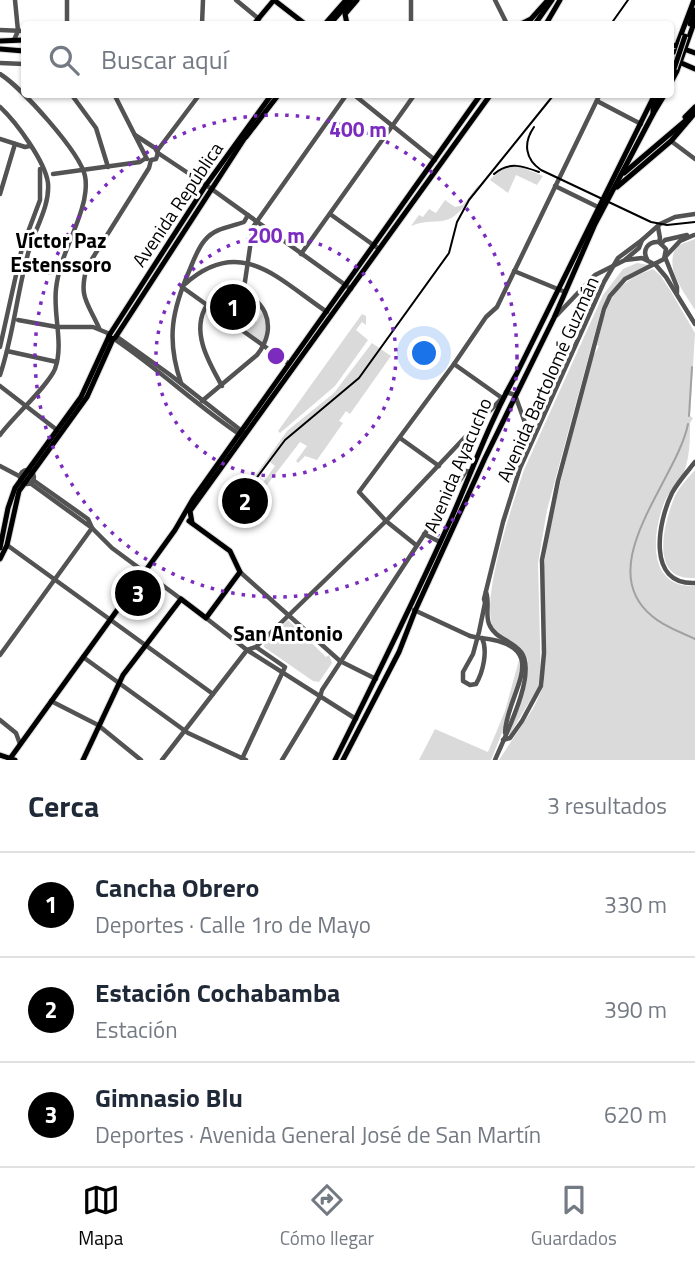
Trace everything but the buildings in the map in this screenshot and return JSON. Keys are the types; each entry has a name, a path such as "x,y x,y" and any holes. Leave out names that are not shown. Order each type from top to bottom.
{"main road":[{"path":"259,19 274,0 301,21"},
{"path":"332,21 352,0"},
{"path":"346,21 345,14 352,0"},
{"path":"527,21 551,0"},
{"path":"538,21 551,0"},
{"path":"548,21 560,0"},
{"path":"694,0 674,44 695,53"},
{"path":"674,75 685,48 695,10"},
{"path":"674,66 693,22"},
{"path":"0,41 21,40"},
{"path":"674,57 685,48"},
{"path":"1,49 21,52"},
{"path":"674,60 695,69"},
{"name":"Avenida República","path":"0,559 15,506 30,471 86,387 113,336 208,186 271,98"},
{"path":"192,523 190,511 483,98"},
{"path":"612,186 620,176 658,98"},
{"path":"612,186 671,141 695,107"},
{"path":"612,186 651,111"},
{"path":"620,176 694,116"},
{"path":"377,247 435,160 454,140"},
{"path":"637,143 641,151 648,153"},
{"name":"Avenida Ayacucho","path":"335,760 413,610 554,318 561,291 598,207 612,186"},
{"name":"Avenida Ayacucho","path":"343,760 384,683 414,618 413,610 440,542 504,395 587,242 612,186"},
{"name":"Avenida República","path":"30,471 87,397 113,336"},
{"path":"0,755 11,760 193,499 243,434"},
{"path":"83,760 119,682 181,599 206,618 240,572 230,551 183,517"}],"street":[{"path":"15,0 18,31 15,40"},
{"path":"67,0 67,21"},
{"path":"202,21 203,0"},
{"path":"236,0 259,19"},
{"path":"411,0 411,21"},
{"path":"495,0 506,21"},
{"path":"0,30 18,31"},
{"path":"0,63 21,64"},
{"path":"7,63 7,79"},
{"path":"0,74 21,93"},
{"path":"0,435 52,376 57,362 55,299 60,265 83,206 85,183 83,170 49,121 26,98"},
{"path":"74,98 96,128 108,167"},
{"path":"116,98 147,158"},
{"path":"53,174 140,162 147,158 156,159 156,151 197,98"},
{"path":"243,295 253,227 344,98"},
{"path":"358,98 435,160"},
{"path":"301,254 412,98"},
{"path":"416,545 386,521 359,492 497,307 598,98"},
{"path":"597,101 642,124"},
{"path":"0,107 17,125 46,174 48,196 30,248 0,375"},
{"path":"134,134 348,287"},
{"path":"0,139 25,147 30,145"},
{"path":"671,141 695,159"},
{"path":"0,194 15,144"},
{"path":"99,328 85,300 87,268 149,168 146,149 156,151"},
{"path":"0,348 22,248 40,200 40,164"},
{"path":"555,186 598,207"},
{"path":"330,214 377,247"},
{"path":"554,318 592,278 612,268 618,258 658,226 671,218 695,214"},
{"path":"181,383 173,355 172,329 174,310 182,287 205,239 224,227 244,222 247,215"},
{"path":"658,226 658,243"},
{"path":"645,249 665,240 694,235"},
{"path":"625,260 642,258 660,262 676,244 694,235"},
{"path":"643,239 658,243 666,249 665,257 677,286 677,294"},
{"path":"643,239 645,254 677,294 695,324"},
{"name":"Avenida Bartolomé Guzmán","path":"481,638 486,648 479,679 476,684 470,685 463,681 463,672 476,643 484,598 520,468 594,301 612,268 639,248 643,239"},
{"path":"195,259 198,266 205,270"},
{"path":"34,262 60,265"},
{"path":"503,740 510,738 522,721 541,686 544,653 542,560 558,481 604,309 610,296 625,279 651,267 652,262"},
{"path":"182,287 205,270 222,263 248,263 265,268 329,314"},
{"path":"514,271 561,291"},
{"path":"182,287 292,366"},
{"path":"202,401 222,386 264,346 268,330 266,317 257,302 243,295 228,293 209,306 201,322 207,360 222,386"},
{"path":"18,320 57,327 99,328 181,383 243,434"},
{"path":"113,336 243,434"},
{"path":"7,351 57,362"},
{"path":"454,364 504,395"},
{"path":"0,386 57,430"},
{"path":"162,760 247,650 256,647 386,521 504,395 512,392 516,396 528,431 534,436"},
{"path":"399,437 439,466"},
{"path":"695,462 668,500 659,554 663,567 672,578 680,582 695,583"},
{"path":"0,466 92,528 112,548 181,599"},
{"path":"25,481 30,471"},
{"path":"282,760 320,697 321,690 416,545 466,471 472,472"},
{"path":"0,655 92,528"},
{"path":"424,534 440,542"},
{"path":"3,545 55,579 213,694"},
{"path":"240,572 340,661 376,679"},
{"path":"486,591 491,628 497,636 523,654 527,668 509,731 495,760"},
{"path":"413,610 470,636 498,640 520,657 523,673 506,734"},
{"path":"206,618 247,650 283,669"},
{"path":"256,647 320,697 356,719"},
{"path":"83,657 185,731 243,760 283,669"},
{"path":"51,701 99,725 141,760"},
{"path":"0,720 16,733 20,744"}],"shaded area":[{"path":"510,166 521,167 543,176 537,185 516,175 508,193 490,180 497,172"},
{"path":"479,184 467,203 454,216 411,226 419,215 423,217 429,209 436,213 445,200 455,207 463,205"},
{"path":"695,239 695,310 677,279 672,263 677,246"},
{"path":"637,263 649,265 622,279 602,307 547,510 538,563 541,682 509,736 525,685 528,665 524,653 497,633 491,621 492,587 501,546 524,470 603,295 623,269"},
{"path":"653,269 670,290 695,333 690,416 693,418 690,423 687,461 682,475 664,503 656,544 661,569 668,578 679,584 695,586 695,760 499,760 534,707 544,685 544,566 548,540 591,360 599,346 597,345 604,318 619,289 638,275"},
{"path":"227,295 248,298 241,315 257,322 262,312 267,322 263,342 213,308 214,304"},
{"path":"362,314 366,316 366,325 362,322 356,330 368,340 335,386 280,433 278,431"},
{"path":"372,343 391,356 350,414 346,411 339,421 343,423 317,460 305,456 298,463 296,461 307,446 300,442 246,512 243,510 275,466 270,462 237,506 235,504 287,431 334,393"},
{"path":"695,470 695,578 681,577 671,571 663,550 666,524 673,501"},
{"path":"288,620 326,657 329,655 332,663 319,682 313,681 264,647 265,641"},
{"path":"519,660 515,694 491,760 419,760 435,729 488,752 505,711"}],"waterway":[{"path":"689,416 692,367"},
{"path":"688,424 681,446 643,522 634,548 630,573 636,596 652,616 695,639"}],"tram line":[{"path":"613,21 628,0"},
{"path":"237,504 285,440 359,378 449,253 457,222 469,200 551,98"},
{"path":"534,127 528,139 527,150 532,161 541,170 651,222 667,225 695,222"},
{"path":"494,174 511,166 539,172"}],"place":[{"name":"Cancha Obrero","path":"233,307"},
{"name":"Estación Cochabamba","path":"245,501"},
{"name":"Gimnasio Blu","path":"138,593"}],"district":[{"name":"Víctor Paz Estenssoro","path":"61,252"},
{"name":"San Antonio","path":"288,633"}]}
